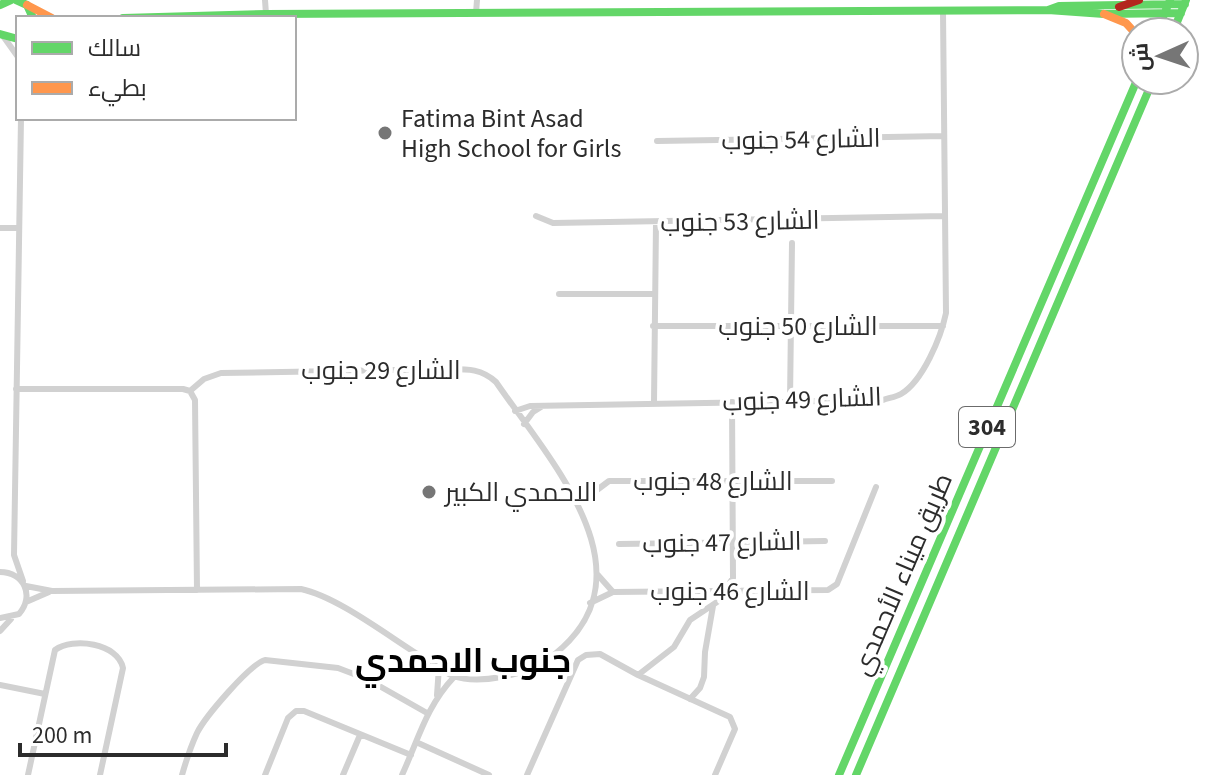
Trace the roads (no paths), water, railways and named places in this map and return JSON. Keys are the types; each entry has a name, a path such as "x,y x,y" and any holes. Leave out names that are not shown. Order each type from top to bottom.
{"main road":[{"path":"0,5 11,0 48,16"},
{"path":"1119,7 1139,0"},
{"path":"1164,16 1169,2"},
{"path":"194,16 943,11 1048,5 1119,7 1186,2 1180,16"},
{"path":"27,5 32,16"},
{"path":"1048,5 1104,14 1181,13"},
{"path":"1104,14 1120,21"},
{"name":"طريق ميناء الأحمدي","path":"839,775 1130,96"},
{"name":"طريق ميناء الأحمدي","path":"856,775 1146,96"}],"street":[{"path":"265,0 266,14"},
{"path":"476,13 477,0"},
{"path":"883,0 883,11"},
{"name":"الشارع 49 جنوب","path":"515,411 530,406 883,400 909,387 937,347 946,313 943,11"},
{"path":"2,35 16,54"},
{"path":"0,618 19,614 26,602 24,584 14,555 21,120"},
{"name":"الشارع 54 جنوب","path":"657,141 944,136"},
{"name":"الشارع 53 جنوب","path":"536,216 553,223 656,223 945,216"},
{"path":"654,403 656,223"},
{"path":"0,228 18,228"},
{"path":"790,401 792,243"},
{"path":"559,294 653,294"},
{"name":"الشارع 50 جنوب","path":"653,326 943,326"},
{"name":"الشارع 29 جنوب","path":"190,391 204,379 221,373 475,369 496,382 583,514 594,544 597,574 590,603 572,637 544,662 513,675 490,679 454,677"},
{"path":"16,389 190,391 195,400 197,590"},
{"path":"690,699 700,688 704,677 713,606 733,578 732,402"},
{"path":"523,422 533,412 545,407"},
{"name":"الشارع 48 جنوب","path":"597,490 609,481 832,481"},
{"name":"الشارع 46 جنوب","path":"590,603 613,592 828,590 837,584 876,487"},
{"name":"الشارع 47 جنوب","path":"619,544 825,541"},
{"path":"1,572 14,555"},
{"path":"1,572 10,572 24,584 52,591 301,589 327,598 454,677 437,695 427,713 402,775"},
{"name":"الشارع 46 جنوب","path":"597,574 613,592"},
{"path":"26,602 52,591"},
{"path":"638,675 674,647 698,612 713,606"},
{"path":"0,631 12,617"},
{"path":"28,775 55,650 63,644 75,642 114,651 121,658 123,668 100,775"},
{"path":"527,775 578,660 586,655 600,654 730,717 735,729 717,774"},
{"path":"182,775 198,731 256,663 265,660 338,668 367,679 427,713"},
{"path":"437,695 439,667"},
{"path":"0,685 45,694"},
{"path":"265,775 288,718 296,711 304,711 411,755"},
{"path":"343,775 360,735"},
{"path":"416,742 489,775"}],"place":[{"name":"Fatima Bint Asad High School for Girls","path":"385,133"},
{"name":"الاحمدي الكبير","path":"429,492"}],"district":[{"name":"جنوب الاحمدي","path":"463,660"}]}
